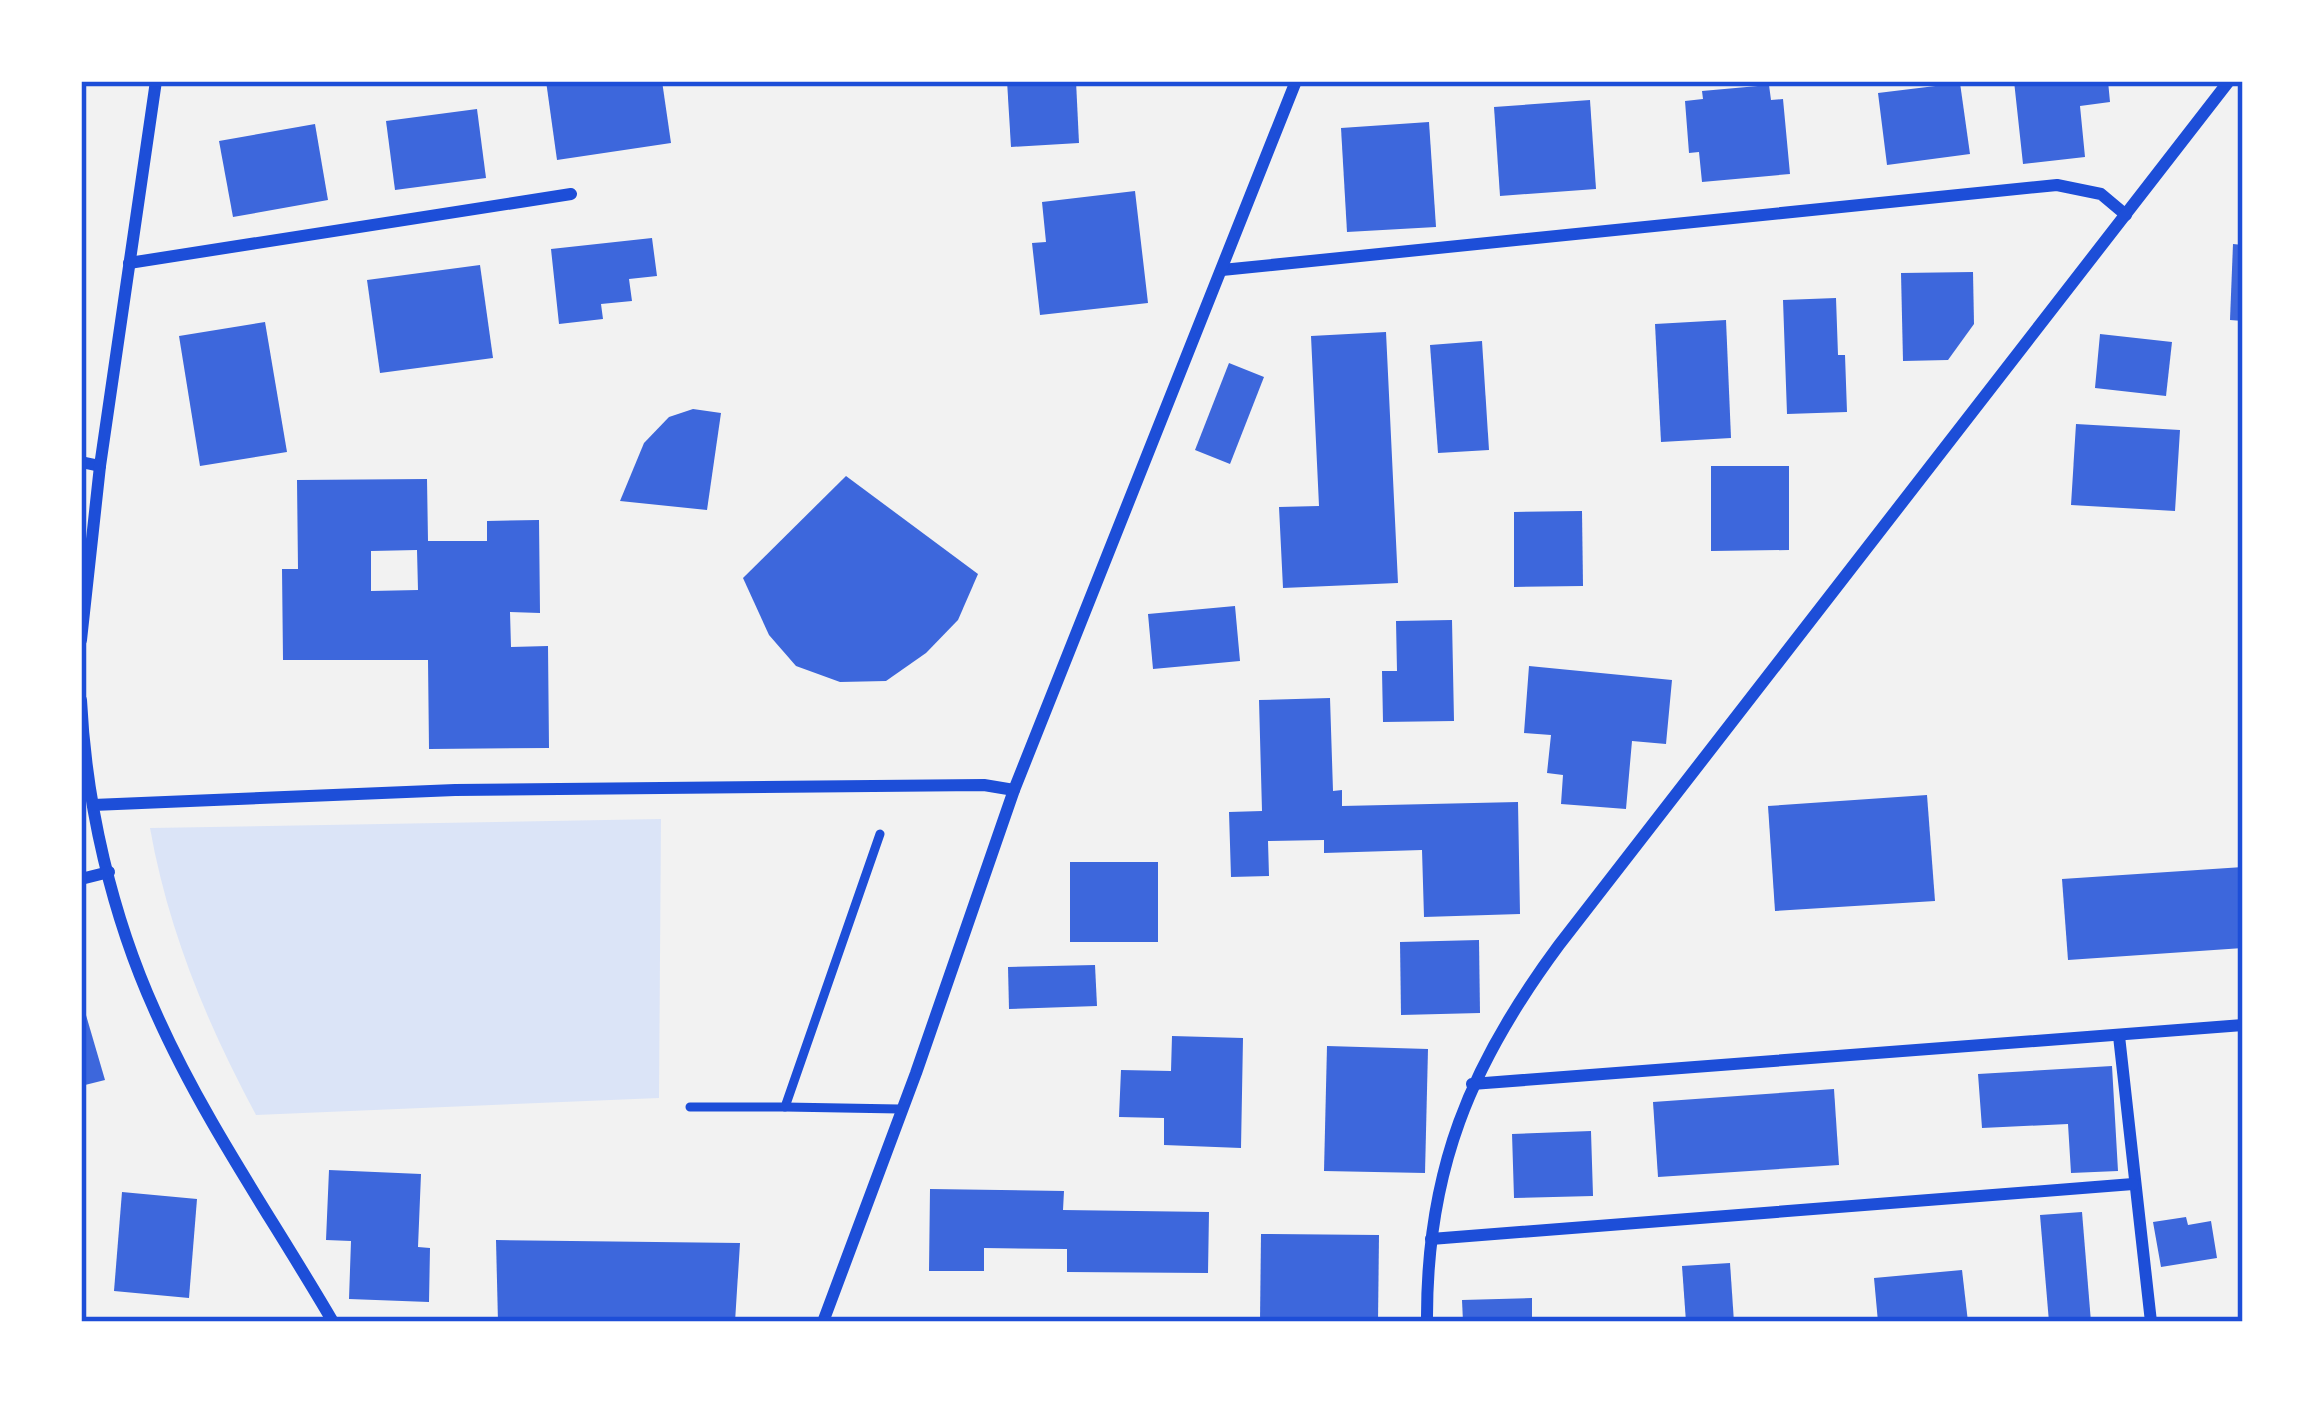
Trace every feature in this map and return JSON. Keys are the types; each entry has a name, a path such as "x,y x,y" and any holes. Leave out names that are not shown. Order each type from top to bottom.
{"street":[{"path":"81,640 100,466 156,81"},
{"path":"823,1322 1014,790 1296,81"},
{"path":"1427,1322 1431,1239 1444,1172 1472,1084 1495,1037 1559,945 2229,81"},
{"path":"1222,270 2057,185 2092,190 2126,215"},
{"path":"129,263 571,194"},
{"path":"81,463 100,466"},
{"path":"81,700 93,805 144,987 184,1072 333,1322"},
{"path":"93,805 455,790 984,785 1014,790"},
{"path":"81,879 109,872"},
{"path":"1472,1084 2243,1025"},
{"path":"2119,1036 2151,1322"},
{"path":"1431,1239 2133,1184"}],"lane":[{"path":"785,1107 880,834"},
{"path":"690,1108 899,1109"}],"shaded area":[{"path":"661,819 659,1098 256,1115 191,976 167,903 150,828"}],"building":[{"path":"546,81 662,81 671,143 557,160"},
{"path":"1007,81 1076,81 1079,143 1011,147"},
{"path":"2014,81 2108,81 2110,102 2080,106 2085,157 2023,164"},
{"path":"1960,83 1970,154 1887,165 1878,93"},
{"path":"1769,85 1771,100 1783,99 1790,174 1702,182 1699,152 1689,153 1685,101 1703,99 1702,91"},
{"path":"1590,100 1596,189 1500,196 1494,107"},
{"path":"477,109 486,178 395,190 386,121"},
{"path":"1429,122 1436,227 1347,232 1341,128"},
{"path":"315,124 328,200 233,217 219,141"},
{"path":"1135,191 1148,303 1040,315 1032,243 1046,242 1042,202"},
{"path":"652,238 657,276 629,279 632,301 601,304 603,319 559,324 551,249"},
{"path":"2233,244 2243,245 2243,321 2230,320"},
{"path":"480,265 493,358 380,373 367,280"},
{"path":"1973,272 1974,324 1948,360 1903,361 1901,273"},
{"path":"1836,298 1847,412 1787,414 1783,300"},
{"path":"1726,320 1731,438 1661,442 1655,324"},
{"path":"265,322 287,452 200,466 179,336"},
{"path":"1386,332 1398,583 1283,588 1279,507 1319,506 1311,336"},
{"path":"2100,334 2172,342 2166,396 2095,388"},
{"path":"1482,341 1489,450 1438,453 1430,345"},
{"path":"1229,363 1264,377 1230,464 1195,450"},
{"path":"693,409 721,413 707,510 620,501 644,443 669,417"},
{"path":"2076,424 2180,430 2175,511 2071,505"},
{"path":"1711,466 1789,466 1789,550 1711,551"},
{"path":"846,476 978,574 958,620 926,653 886,681 840,682 796,666 769,635 743,578"},
{"path":"427,479 428,541 487,541 487,521 539,520 540,613 510,612 511,647 548,646 549,748 429,749 428,660 283,660 282,569 298,569 297,480","holes":["417,550 418,590 371,591 371,551"]},
{"path":"1582,511 1583,586 1514,587 1514,512"},
{"path":"1235,606 1240,661 1153,669 1148,614"},
{"path":"1452,620 1454,721 1383,722 1382,671 1397,671 1396,621"},
{"path":"1529,666 1672,680 1666,744 1632,741 1626,809 1561,804 1563,775 1547,773 1551,735 1524,733"},
{"path":"1330,698 1333,791 1342,790 1342,806 1518,802 1520,914 1424,917 1422,850 1324,853 1324,840 1268,841 1269,876 1231,877 1229,812 1262,811 1259,700"},
{"path":"1927,795 1935,901 1775,911 1768,806"},
{"path":"1070,862 1158,862 1158,942 1070,942"},
{"path":"2243,867 2243,948 2068,960 2062,879"},
{"path":"1479,940 1480,1013 1401,1015 1400,942"},
{"path":"1095,965 1097,1006 1009,1009 1008,967"},
{"path":"81,998 105,1080 81,1086"},
{"path":"1172,1036 1243,1038 1241,1148 1164,1145 1164,1118 1119,1117 1121,1070 1171,1071"},
{"path":"1327,1046 1428,1049 1425,1173 1324,1171"},
{"path":"2112,1066 2118,1171 2071,1173 2068,1124 1982,1128 1978,1074"},
{"path":"1834,1089 1839,1165 1658,1177 1653,1102"},
{"path":"1591,1131 1593,1196 1514,1198 1512,1134"},
{"path":"329,1170 421,1174 418,1247 430,1248 429,1302 349,1299 351,1241 326,1240"},
{"path":"930,1189 1064,1191 1063,1210 1209,1212 1208,1273 1067,1272 1067,1249 984,1248 984,1271 929,1271"},
{"path":"122,1192 197,1199 189,1298 114,1291"},
{"path":"2082,1212 2091,1322 2049,1322 2040,1215"},
{"path":"2186,1217 2188,1225 2211,1221 2217,1258 2161,1267 2153,1222"},
{"path":"1261,1234 1379,1235 1378,1322 1260,1321"},
{"path":"496,1240 740,1243 735,1322 498,1322"},
{"path":"1730,1263 1734,1322 1686,1322 1682,1266"},
{"path":"1962,1270 1968,1322 1878,1322 1874,1278"},
{"path":"1532,1298 1532,1322 1463,1322 1462,1300"}]}
